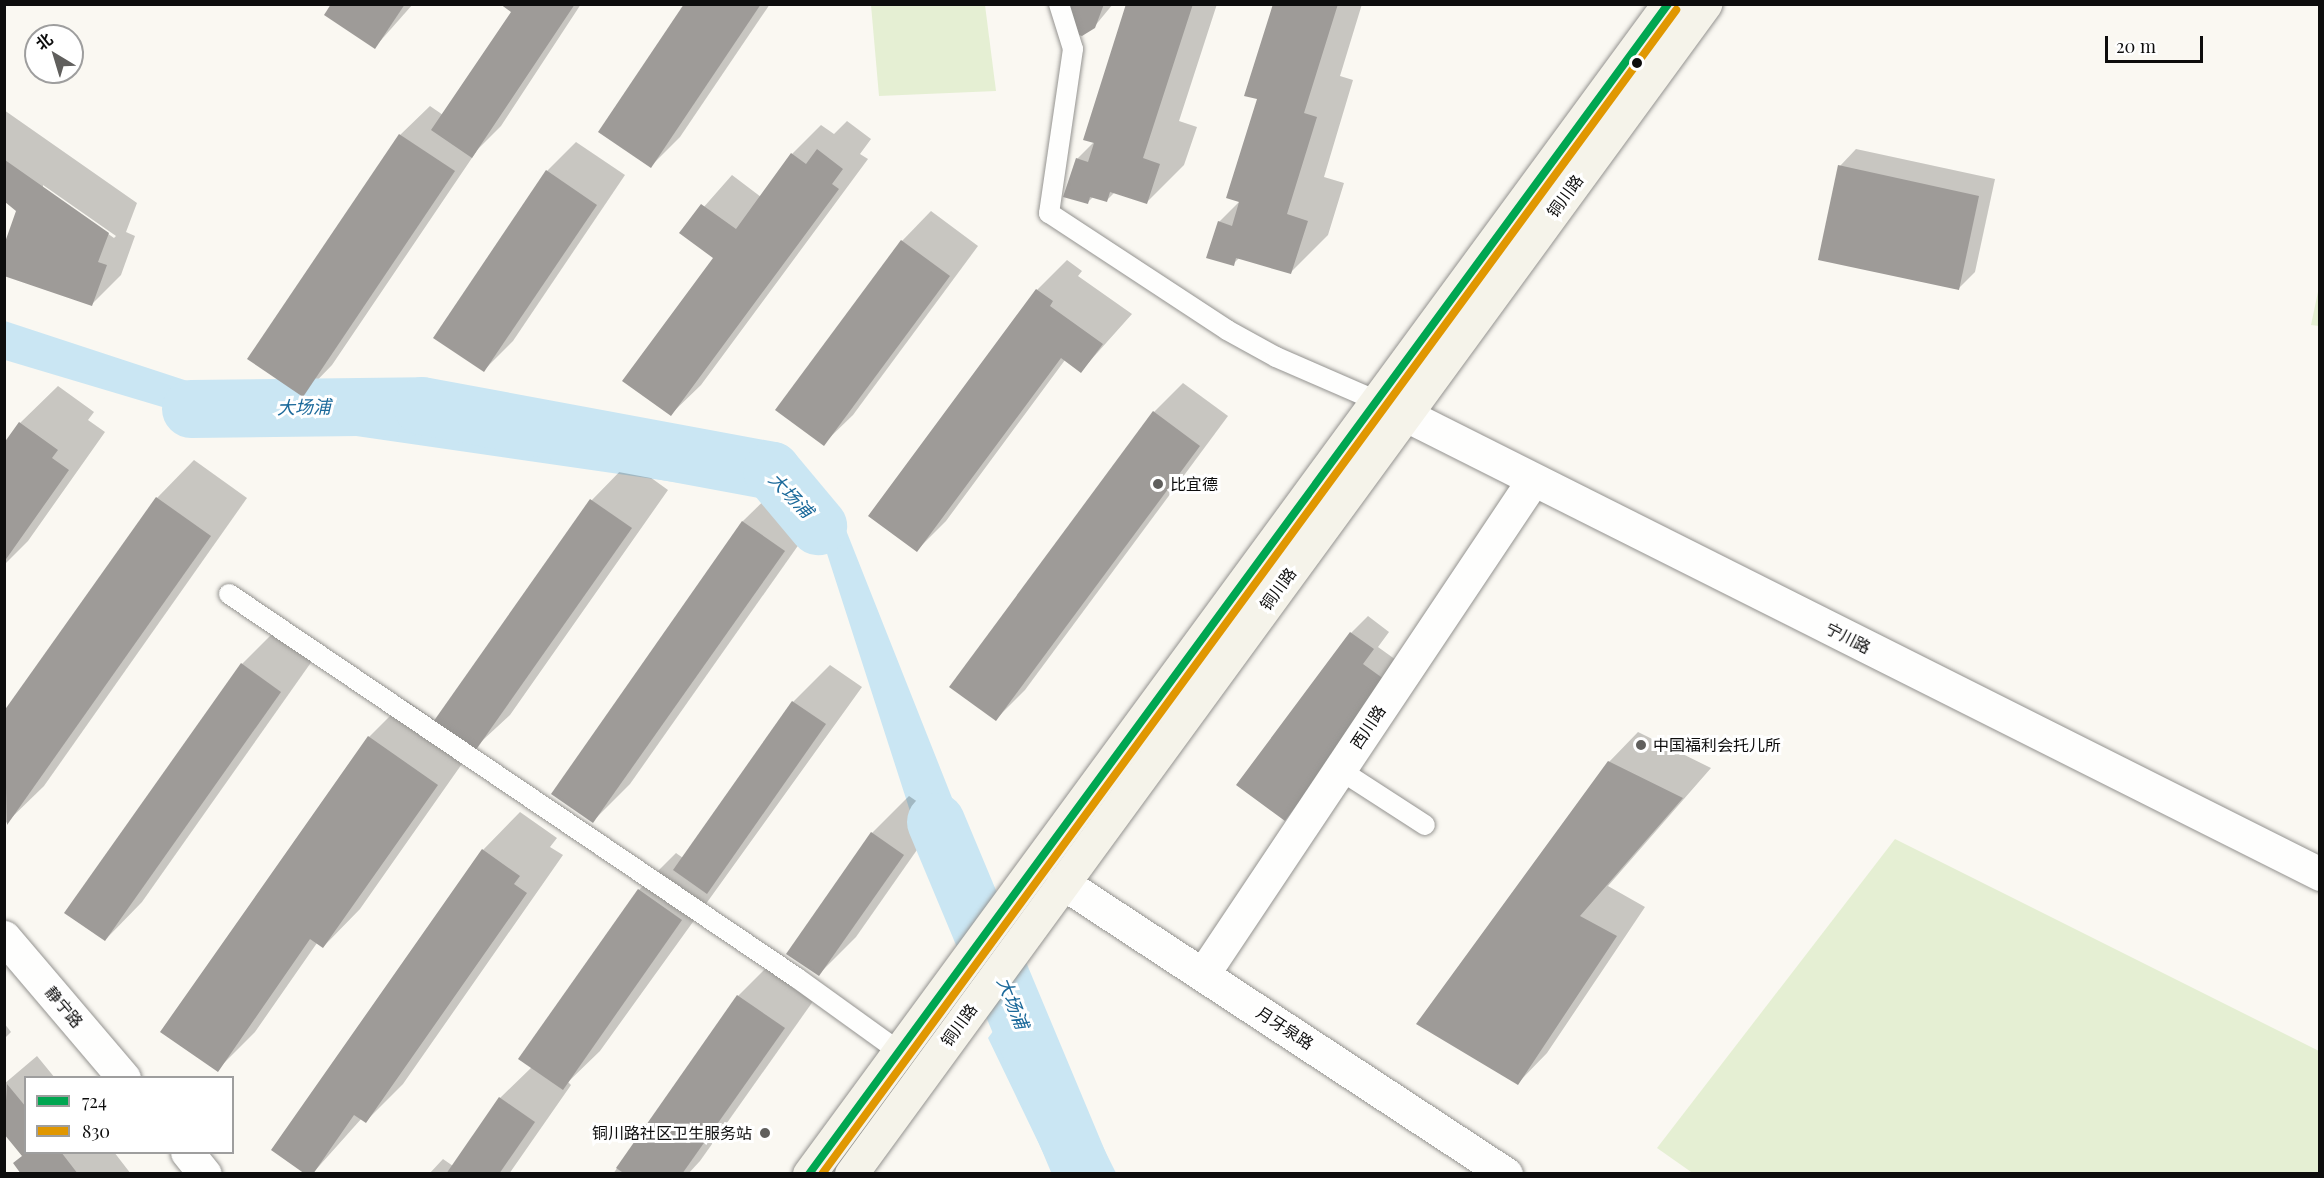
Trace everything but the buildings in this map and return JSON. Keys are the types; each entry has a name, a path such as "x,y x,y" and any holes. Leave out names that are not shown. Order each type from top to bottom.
{"main road":[{"name":"铜川路","path":"851,1173 1063,883 1668,4"},
{"name":"铜川路","path":"809,1173 901,1053 1009,904 1705,4"}],"street":[{"name":"宁川路","path":"1391,408 2319,874"},
{"name":"西川路","path":"1203,974 1533,480"},
{"name":"月牙泉路","path":"1063,883 1506,1173"},
{"name":"静宁路","path":"4,937 123,1076"},
{"path":"189,1154 205,1173"}],"lane":[{"path":"1059,4 1073,49 1049,213 1227,330 1276,357 1391,408"},
{"path":"228,594 787,971 901,1053"},
{"path":"1340,770 1425,825"}],"green space":[{"path":"871,5 985,5 996,91 879,96"},
{"path":"2319,287 2320,326 2311,325"},
{"path":"1895,839 2319,1051 2319,1173 1694,1174 1657,1148"}],"water":[{"path":"5,321 267,407 422,406 772,471 842,520 958,813 966,896 954,917 919,839 821,535 758,494 169,409 5,360"},
{"path":"1029,983 1069,1079 1116,1173 1053,1173 988,1038"}],"waterway":[{"name":"大场浦","path":"191,409 422,406 772,471 818,526"},
{"name":"大场浦","path":"936,822 1083,1174"}],"transit line":[{"name":"724","path":"809,1174 1668,4"},
{"name":"830","path":"822,1174 1676,10"}],"place":[{"name":"比宜德","path":"1158,484"},
{"name":"中国福利会托儿所","path":"1641,745"},
{"name":"铜川路社区卫生服务站","path":"765,1133"}]}
